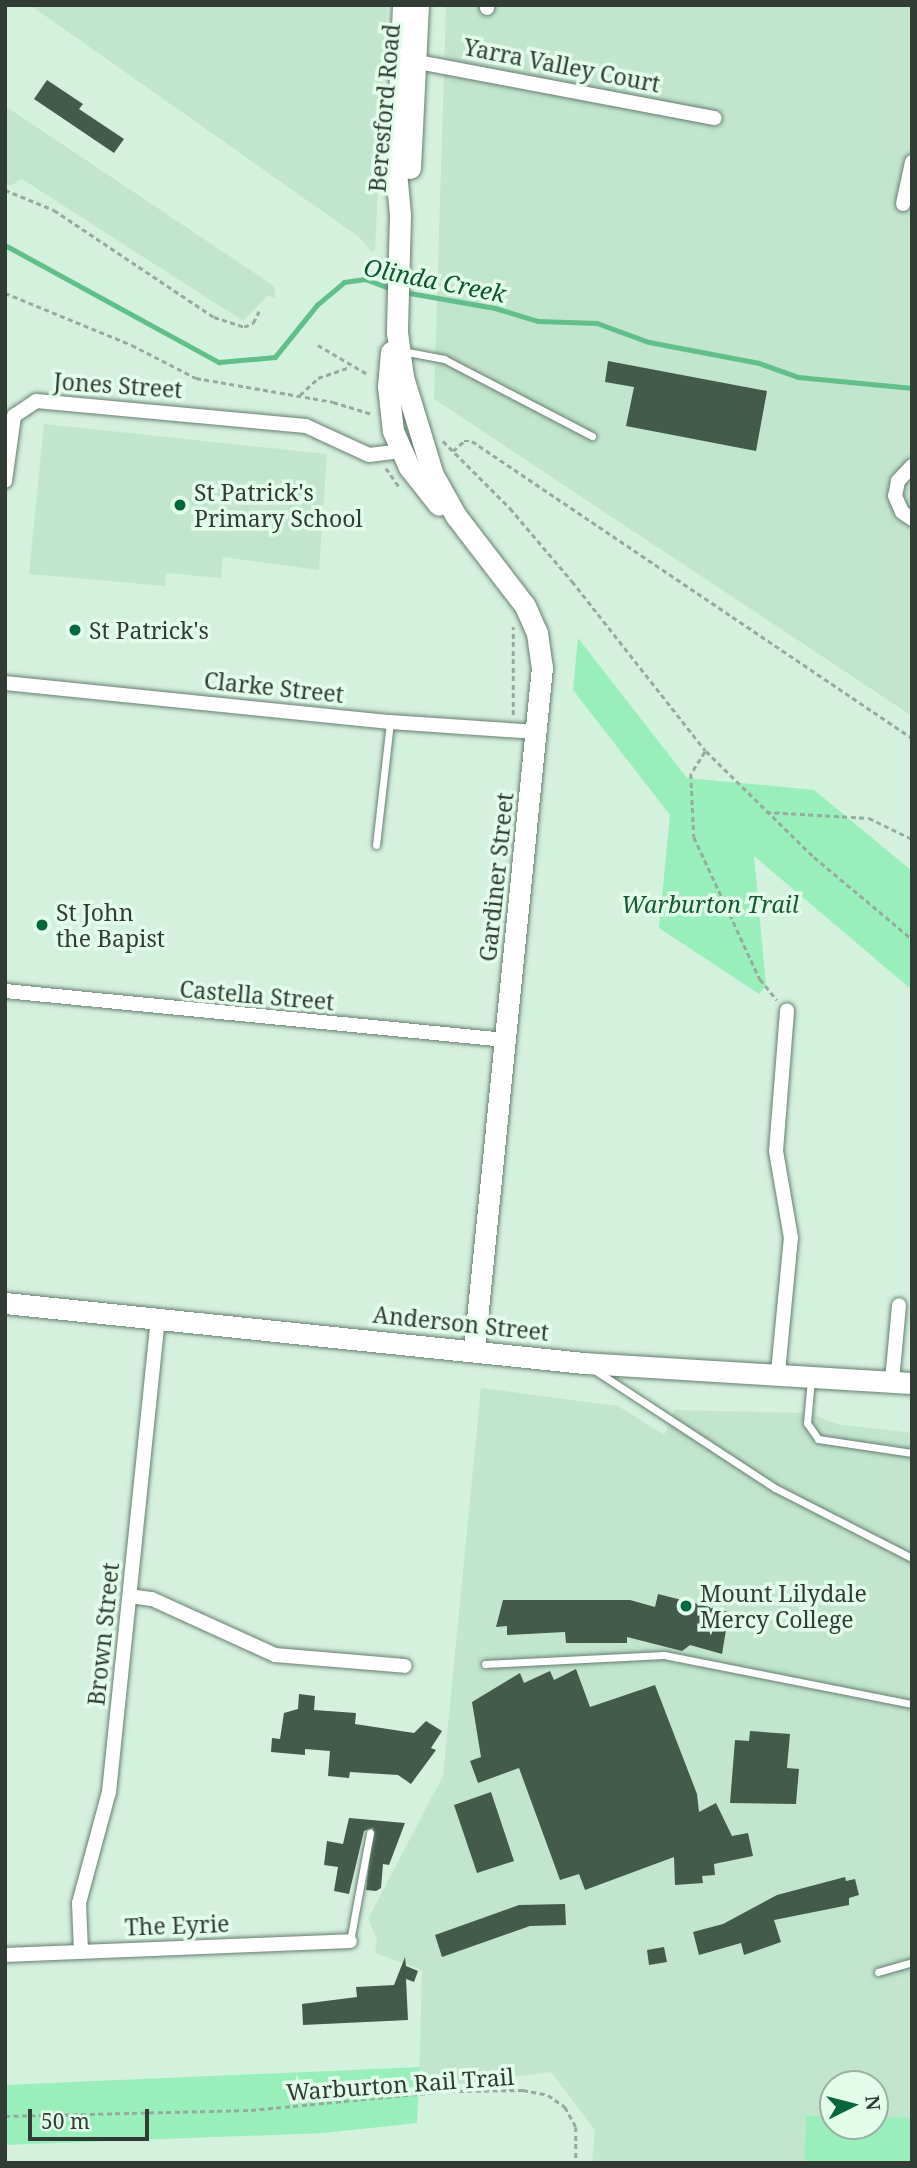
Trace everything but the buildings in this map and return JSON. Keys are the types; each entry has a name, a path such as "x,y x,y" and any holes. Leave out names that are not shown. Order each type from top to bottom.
{"main road":[{"name":"Beresford Road","path":"403,5 408,60"},
{"name":"Beresford Road","path":"410,447 396,319 400,215 396,171 408,60 418,5"},
{"name":"Beresford Road","path":"396,319 389,367 390,412 410,447 430,496 468,532"},
{"name":"Gardiner Street","path":"468,532 516,593 534,625 542,667 538,732 474,1350"},
{"name":"Anderson Street","path":"5,1303 584,1363 778,1372 902,1382"}],"street":[{"name":"Yarra Valley Court","path":"408,60 715,118"},
{"path":"903,204 912,162"},
{"name":"Jones Street","path":"5,481 11,426 28,403 112,405 311,427 369,455 410,447"},
{"path":"912,466 898,481 895,496 902,512 912,519"},
{"name":"Clarke Street","path":"5,683 390,722 538,732"},
{"name":"Castella Street","path":"5,991 506,1040"},
{"path":"778,1372 791,1238 776,1151 787,1010"},
{"path":"899,1305 902,1382"},
{"name":"Brown Street","path":"81,1951 79,1903 109,1792 158,1318"},
{"path":"130,1596 152,1599 275,1655 405,1666"},
{"name":"The Eyrie","path":"5,1955 350,1941"}],"lane":[{"path":"398,351 444,359 592,436"},
{"path":"376,845 390,722"},
{"path":"584,1363 775,1488 912,1558"},
{"path":"811,1376 807,1423 818,1439 912,1453"},
{"path":"485,1664 664,1655 912,1704"},
{"path":"350,1941 370,1833"},
{"path":"878,1972 912,1962"}],"path":[{"path":"5,190 54,210 214,317 244,327 253,323 258,311"},
{"path":"5,293 132,345 196,378 298,397 374,415 390,412"},
{"path":"318,345 351,367 372,376"},
{"path":"298,397 318,378 351,367"},
{"path":"452,452 464,441 477,444 912,738"},
{"path":"456,456 510,508 572,581 706,751 765,812 912,939"},
{"path":"706,751 691,774 695,837 760,979 787,1010"},
{"path":"765,812 869,818 912,839"},
{"name":"Warburton Rail Trail","path":"5,2116 251,2110 450,2091 523,2090 548,2095 565,2108 576,2127 576,2163"}],"shaded area":[{"path":"30,5 387,5 375,251 371,251 359,237"},
{"path":"446,5 912,5 912,716 434,399"},
{"path":"5,106 274,286 276,299 268,295 243,321 22,179 10,186 5,183"},
{"name":"St Patrick's Primary School","path":"44,424 327,454 319,570 223,557 221,578 166,573 165,586 29,574"},
{"name":"Mount Lilydale Mercy College","path":"481,1388 618,1406 664,1435 675,1410 807,1413 837,1424 912,1433 912,2163 592,2163 595,2130 551,2072 419,2089 422,1970 375,1953 377,1939 368,1919 443,1776"}],"green space":[{"name":"Warburton Trail","path":"578,638 687,778 814,790 912,871 912,990 754,856 766,986 759,994 659,928 670,815 573,690"},
{"path":"420,2067 417,2123 324,2133 5,2145 5,2085"},
{"path":"806,2116 819,2116 819,2140 889,2140 889,2117 912,2118 912,2163 805,2163"}],"waterway":[{"name":"Olinda Creek","path":"5,245 219,362 275,357 317,305 344,282 365,279 392,289"},
{"name":"Olinda Creek","path":"404,292 495,308 538,321 597,323 649,342 759,363 798,377 912,388"}],"place":[{"name":"St Patrick's Primary School","path":"180,505"},
{"name":"St Patrick's","path":"75,630"},
{"name":"St John the Bapist","path":"42,925"},
{"name":"Mount Lilydale Mercy College","path":"686,1606"}]}
